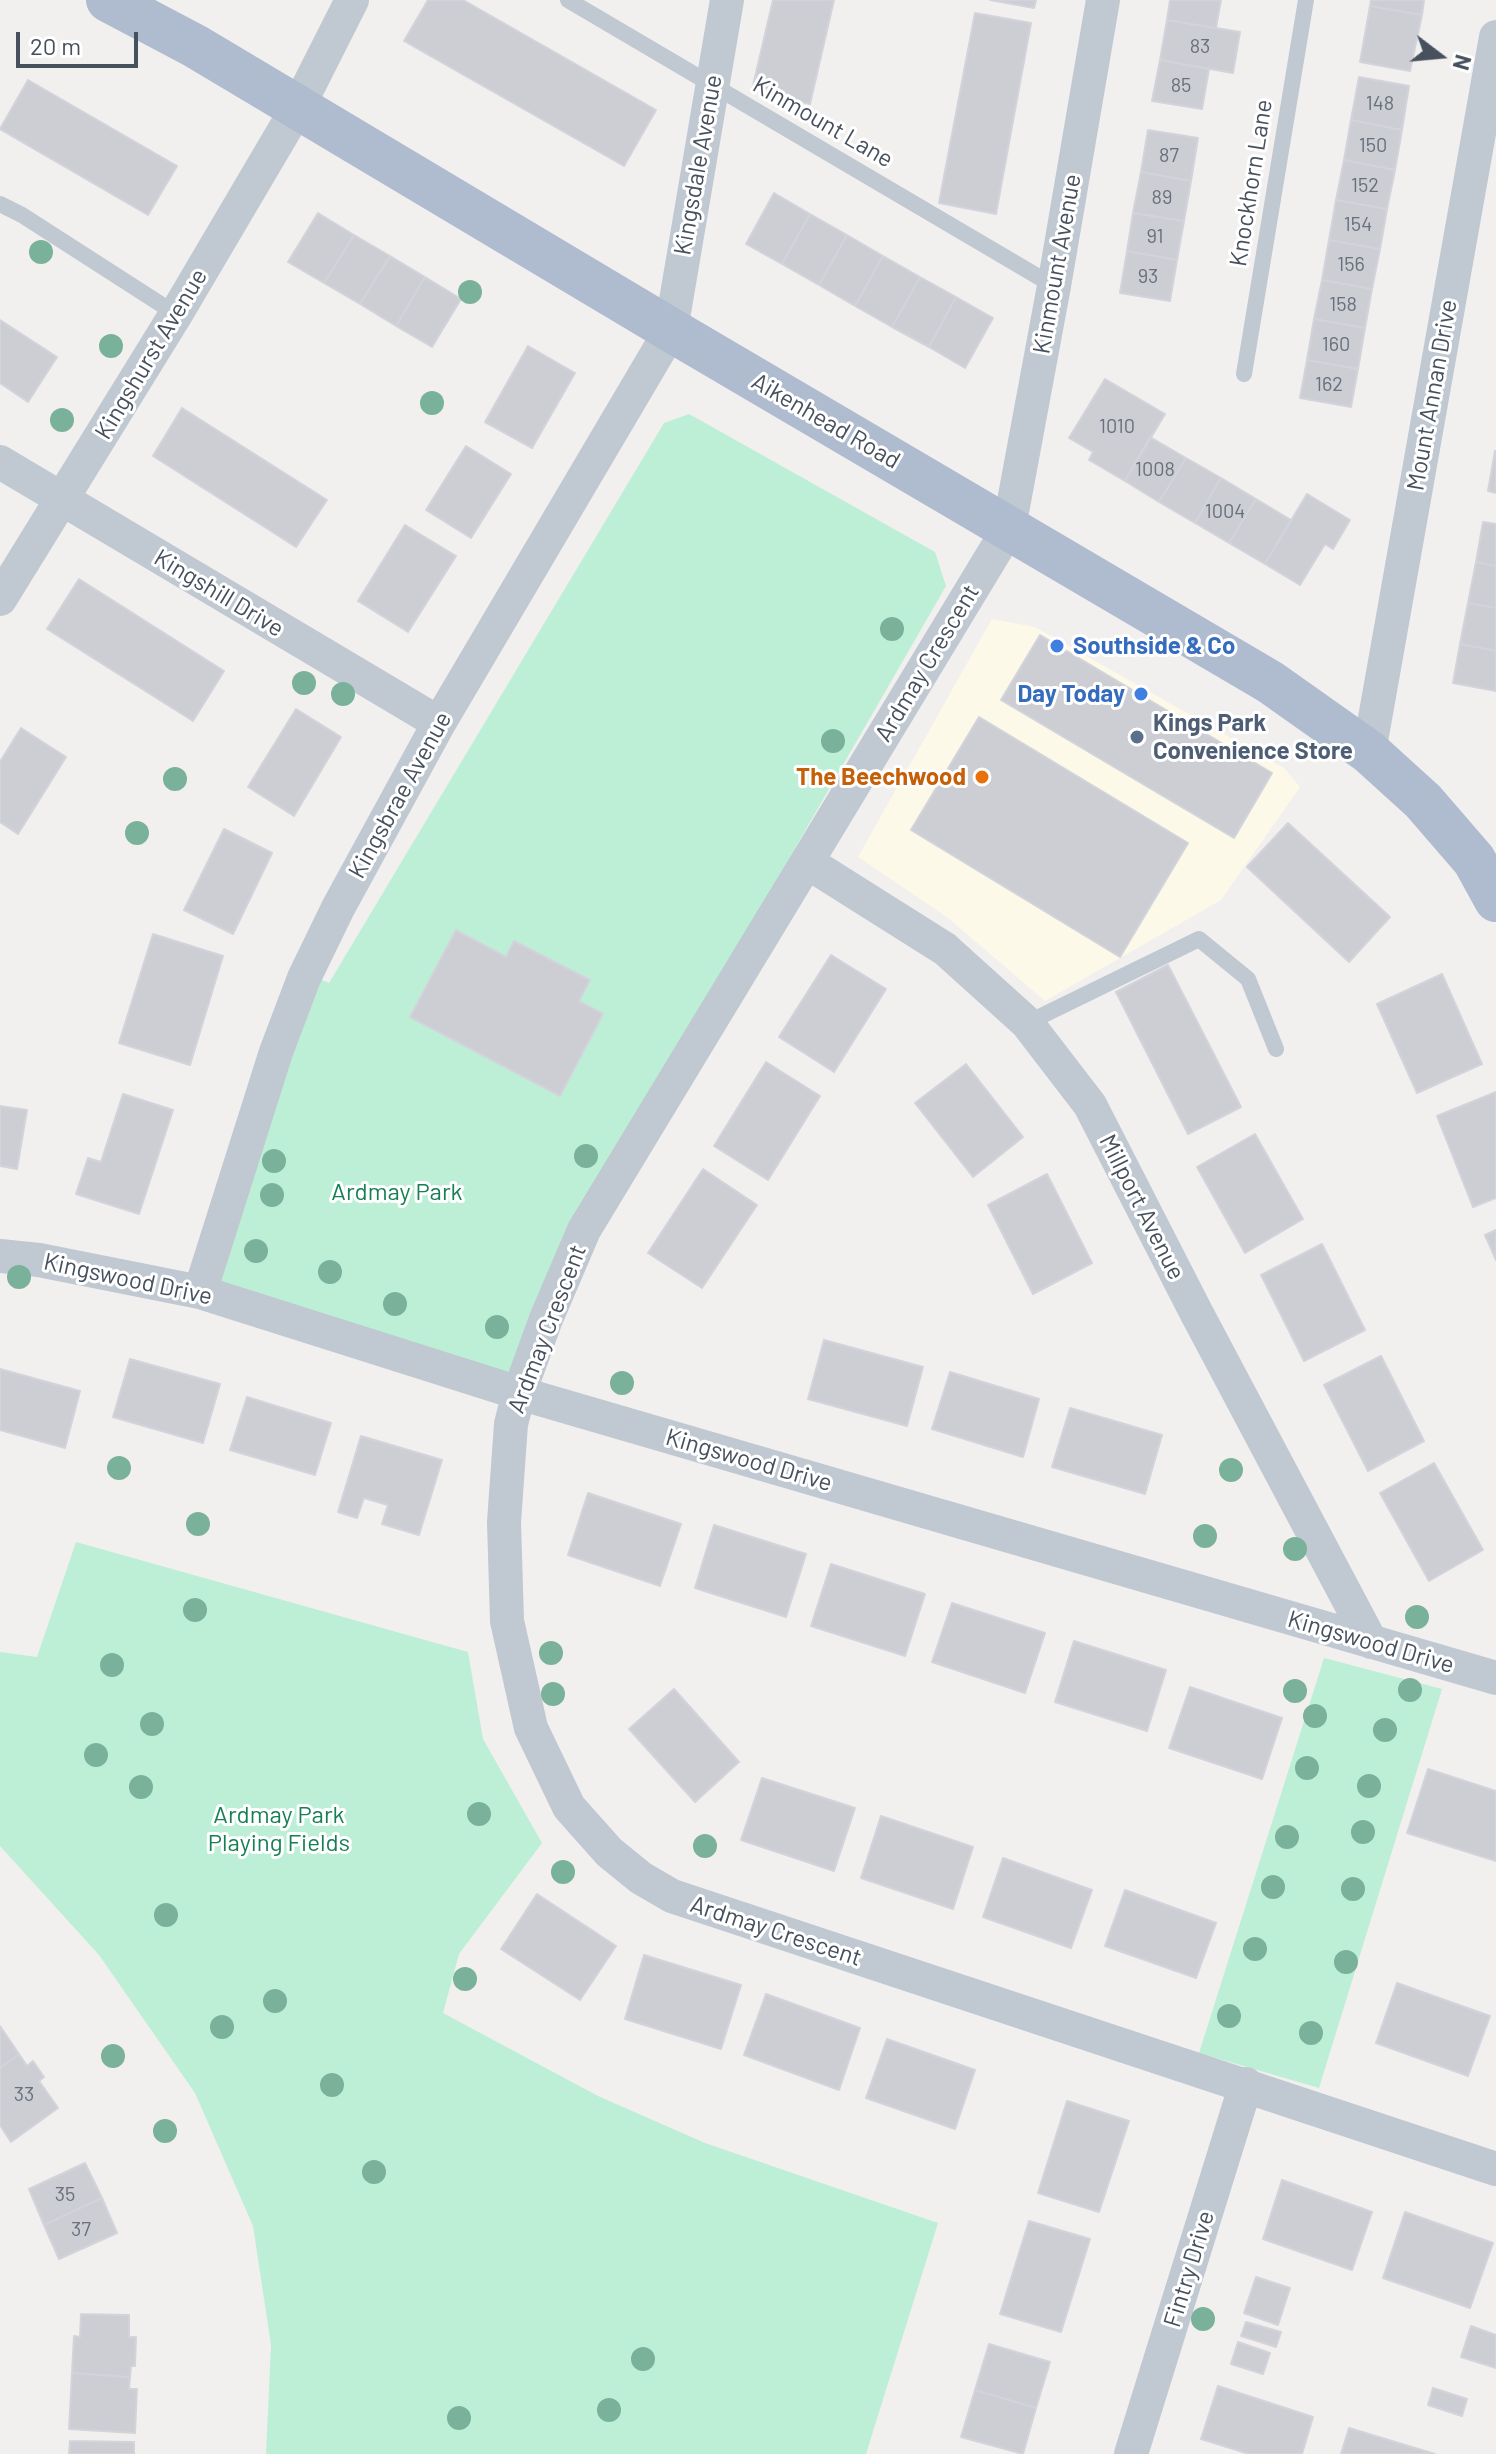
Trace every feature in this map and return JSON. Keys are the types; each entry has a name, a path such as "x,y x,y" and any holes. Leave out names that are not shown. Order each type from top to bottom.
{"main road":[{"name":"Aikenhead Road","path":"108,0 195,46 1270,682 1369,752 1423,801 1474,860 1496,900"}],"street":[{"name":"Kingshurst Avenue","path":"0,599 176,314 298,107 352,0"},
{"name":"Kingsdale Avenue","path":"671,330 727,0"},
{"name":"Kinmount Avenue","path":"1009,528 1103,0"},
{"name":"Mount Annan Drive","path":"1369,752 1496,37"},
{"name":"Kingsbrae Avenue","path":"200,1292 262,1093 304,978 377,833 439,723 671,330"},
{"name":"Kingshill Drive","path":"0,462 439,723"},
{"name":"Ardmay Crescent","path":"1009,528 584,1230 546,1319 511,1424 504,1522 507,1621 531,1728 569,1807 609,1852 641,1878 672,1896 1496,2169"},
{"name":"Millport Avenue","path":"807,862 945,949 1027,1023 1090,1105 1371,1642"},
{"name":"Kingswood Drive","path":"0,1256 39,1260 200,1292 519,1393 1496,1678"},
{"name":"Fintry Drive","path":"1131,2454 1246,2084"}],"lane":[{"name":"Kinmount Lane","path":"568,0 1054,286"},
{"name":"Knockhorn Lane","path":"1244,374 1306,0"},
{"path":"0,204 176,314"},
{"path":"1027,1023 1199,939 1248,979 1276,1049"}],"shaded area":[{"path":"992,619 1035,627 1284,768 1300,787 1221,900 1045,1001 947,917 858,857"}],"green space":[{"name":"Ardmay Park","path":"689,414 935,552 946,586 623,1147 513,1386 209,1286 315,977 329,983 664,423"},
{"name":"Ardmay Park Playing Fields","path":"76,1542 468,1652 483,1739 542,1843 459,1954 443,2013 598,2096 705,2143 938,2223 866,2454 266,2454 271,2345 253,2226 195,2093 99,1955 0,1846 0,1652 37,1657"},
{"path":"1324,1658 1442,1689 1319,2088 1199,2053"}],"building":[{"path":"428,0 463,0 656,110 624,166 404,41"},
{"path":"773,0 834,0 810,104 752,90"},
{"path":"990,0 1036,0 1034,8"},
{"path":"1170,0 1221,0 1216,28 1167,20"},
{"path":"1371,0 1424,0 1422,15 1370,6"},
{"path":"1370,6 1422,15 1410,71 1360,62"},
{"path":"975,13 1031,23 996,214 939,203"},
{"path":"1167,20 1240,32 1233,73 1160,60"},
{"path":"1160,60 1209,69 1202,109 1152,101"},
{"path":"1359,77 1409,86 1402,130 1351,120"},
{"path":"28,80 177,166 148,215 0,129"},
{"path":"1351,120 1402,130 1395,170 1344,160"},
{"path":"1148,130 1198,138 1191,181 1141,172"},
{"path":"1344,160 1395,170 1387,209 1336,200"},
{"path":"1141,172 1191,181 1184,221 1133,213"},
{"path":"774,193 810,214 782,264 746,244"},
{"path":"1336,200 1387,209 1380,249 1329,240"},
{"path":"318,213 354,235 324,283 288,262"},
{"path":"1133,213 1184,221 1177,260 1127,251"},
{"path":"810,214 847,235 819,285 782,264"},
{"path":"354,235 390,256 360,304 324,283"},
{"path":"847,235 883,256 855,306 819,285"},
{"path":"1329,240 1380,249 1372,289 1322,280"},
{"path":"1127,251 1177,260 1170,301 1120,293"},
{"path":"390,256 425,277 396,326 360,304"},
{"path":"883,256 920,277 892,327 855,306"},
{"path":"425,277 461,299 432,347 396,326"},
{"path":"920,277 956,297 929,347 892,327"},
{"path":"1322,280 1372,289 1365,328 1314,319"},
{"path":"956,297 993,318 965,368 929,347"},
{"path":"1314,319 1365,328 1358,369 1307,360"},
{"path":"0,320 57,357 28,402 0,383"},
{"path":"528,346 575,373 532,448 485,422"},
{"path":"1307,360 1358,369 1351,407 1300,398"},
{"path":"1105,379 1165,414 1125,481 1089,460 1093,452 1069,438"},
{"path":"182,408 327,500 296,547 153,456"},
{"path":"1150,437 1186,458 1159,502 1125,481"},
{"path":"466,446 511,474 471,538 426,510"},
{"path":"1496,451 1496,493 1488,491"},
{"path":"1186,458 1221,478 1195,523 1159,502"},
{"path":"1221,478 1256,499 1229,543 1195,523"},
{"path":"1307,494 1350,520 1333,549 1325,544 1300,585 1265,564"},
{"path":"1256,499 1291,520 1265,564 1229,543"},
{"path":"1483,522 1496,524 1496,566 1476,562"},
{"path":"405,525 456,556 408,632 358,601"},
{"path":"1476,562 1496,566 1496,608 1468,603"},
{"path":"79,579 224,671 193,721 47,629"},
{"path":"1468,603 1496,608 1496,651 1460,644"},
{"name":"Kings Park Convenience Store","path":"1040,635 1272,773 1234,838 1001,700"},
{"path":"1460,644 1496,651 1496,691 1453,683"},
{"path":"296,709 341,737 294,816 248,787"},
{"path":"979,717 1188,843 1120,957 911,830"},
{"path":"21,728 66,757 18,834 0,822 0,762"},
{"path":"1288,823 1390,917 1349,962 1247,867"},
{"path":"224,829 272,853 233,934 184,910"},
{"path":"456,930 506,957 514,941 590,980 579,1001 603,1014 560,1096 410,1017"},
{"path":"153,934 223,956 190,1065 119,1043"},
{"path":"831,955 886,989 834,1072 779,1037"},
{"path":"1168,965 1241,1107 1188,1134 1116,992"},
{"path":"1442,974 1482,1064 1417,1093 1377,1004"},
{"path":"766,1062 820,1096 768,1180 714,1146"},
{"path":"966,1064 1023,1137 973,1177 915,1103"},
{"path":"1496,1092 1496,1198 1473,1207 1437,1116"},
{"path":"123,1094 173,1110 139,1214 76,1194 88,1158 101,1162"},
{"path":"0,1106 27,1110 17,1169 0,1166"},
{"path":"1255,1134 1303,1219 1245,1253 1197,1167"},
{"path":"703,1169 757,1205 702,1288 648,1253"},
{"path":"1047,1174 1092,1263 1033,1294 988,1205"},
{"path":"1496,1230 1496,1260 1485,1235"},
{"path":"1322,1244 1365,1330 1304,1361 1261,1275"},
{"path":"824,1340 923,1367 907,1426 808,1399"},
{"path":"1381,1356 1424,1441 1368,1471 1324,1385"},
{"path":"130,1359 220,1384 203,1443 113,1417"},
{"path":"0,1369 80,1391 65,1448 0,1430"},
{"path":"950,1372 1039,1399 1023,1457 932,1429"},
{"path":"247,1397 331,1423 315,1475 230,1450"},
{"path":"1070,1408 1162,1435 1145,1494 1052,1467"},
{"path":"361,1436 442,1460 419,1535 382,1524 388,1505 364,1498 357,1518 338,1512"},
{"path":"1434,1463 1483,1550 1429,1581 1380,1493"},
{"path":"588,1493 681,1524 660,1586 568,1555"},
{"path":"714,1525 806,1554 786,1617 695,1588"},
{"path":"831,1564 925,1594 905,1656 811,1626"},
{"path":"952,1603 1045,1633 1025,1693 932,1662"},
{"path":"1074,1641 1166,1670 1147,1731 1055,1702"},
{"path":"1190,1687 1282,1718 1262,1779 1169,1748"},
{"path":"674,1689 739,1762 695,1802 629,1729"},
{"path":"1428,1769 1496,1791 1496,1861 1407,1833"},
{"path":"762,1778 855,1808 834,1871 741,1840"},
{"path":"881,1816 973,1847 953,1909 861,1878"},
{"path":"1003,1858 1092,1890 1071,1948 983,1917"},
{"path":"1125,1890 1216,1923 1196,1978 1105,1946"},
{"path":"537,1894 616,1946 580,2000 501,1949"},
{"path":"644,1955 741,1985 721,2049 625,2019"},
{"path":"1397,1983 1490,2016 1468,2076 1376,2043"},
{"path":"766,1994 860,2028 839,2090 744,2055"},
{"path":"0,2026 19,2054 0,2068"},
{"path":"887,2039 975,2070 955,2129 866,2098"},
{"path":"19,2054 27,2066 33,2061 44,2077 39,2081 58,2108 11,2142 0,2125 0,2068"},
{"path":"1067,2101 1129,2121 1099,2212 1038,2193"},
{"path":"85,2163 102,2198 44,2225 29,2189"},
{"path":"1282,2180 1372,2212 1352,2270 1263,2239"},
{"path":"102,2198 117,2233 59,2259 44,2225"},
{"path":"1405,2212 1493,2243 1470,2308 1383,2278"},
{"path":"1029,2221 1090,2239 1061,2332 1000,2314"},
{"path":"1256,2277 1290,2288 1278,2325 1244,2313"},
{"path":"81,2314 129,2315 129,2337 136,2337 135,2366 131,2366 130,2377 72,2373 74,2336 80,2337"},
{"path":"1246,2322 1281,2332 1276,2347 1241,2336"},
{"path":"1471,2326 1496,2335 1496,2368 1461,2357"},
{"path":"1238,2342 1270,2353 1263,2374 1231,2364"},
{"path":"989,2344 1050,2362 1036,2408 975,2390"},
{"path":"72,2373 130,2377 129,2389 137,2389 135,2433 69,2429"},
{"path":"1218,2386 1313,2417 1302,2454 1249,2454 1201,2439"},
{"path":"1433,2388 1467,2399 1462,2416 1428,2405"},
{"path":"975,2390 1036,2408 1023,2454 961,2437"},
{"path":"1349,2428 1435,2454 1341,2454"},
{"path":"70,2441 134,2442 134,2454 69,2454"}],"place":[{"name":"Southside & Co","path":"1057,646"},
{"name":"Day Today","path":"1141,694"},
{"name":"Kings Park Convenience Store","path":"1137,737"},
{"name":"The Beechwood","path":"982,777"}]}
